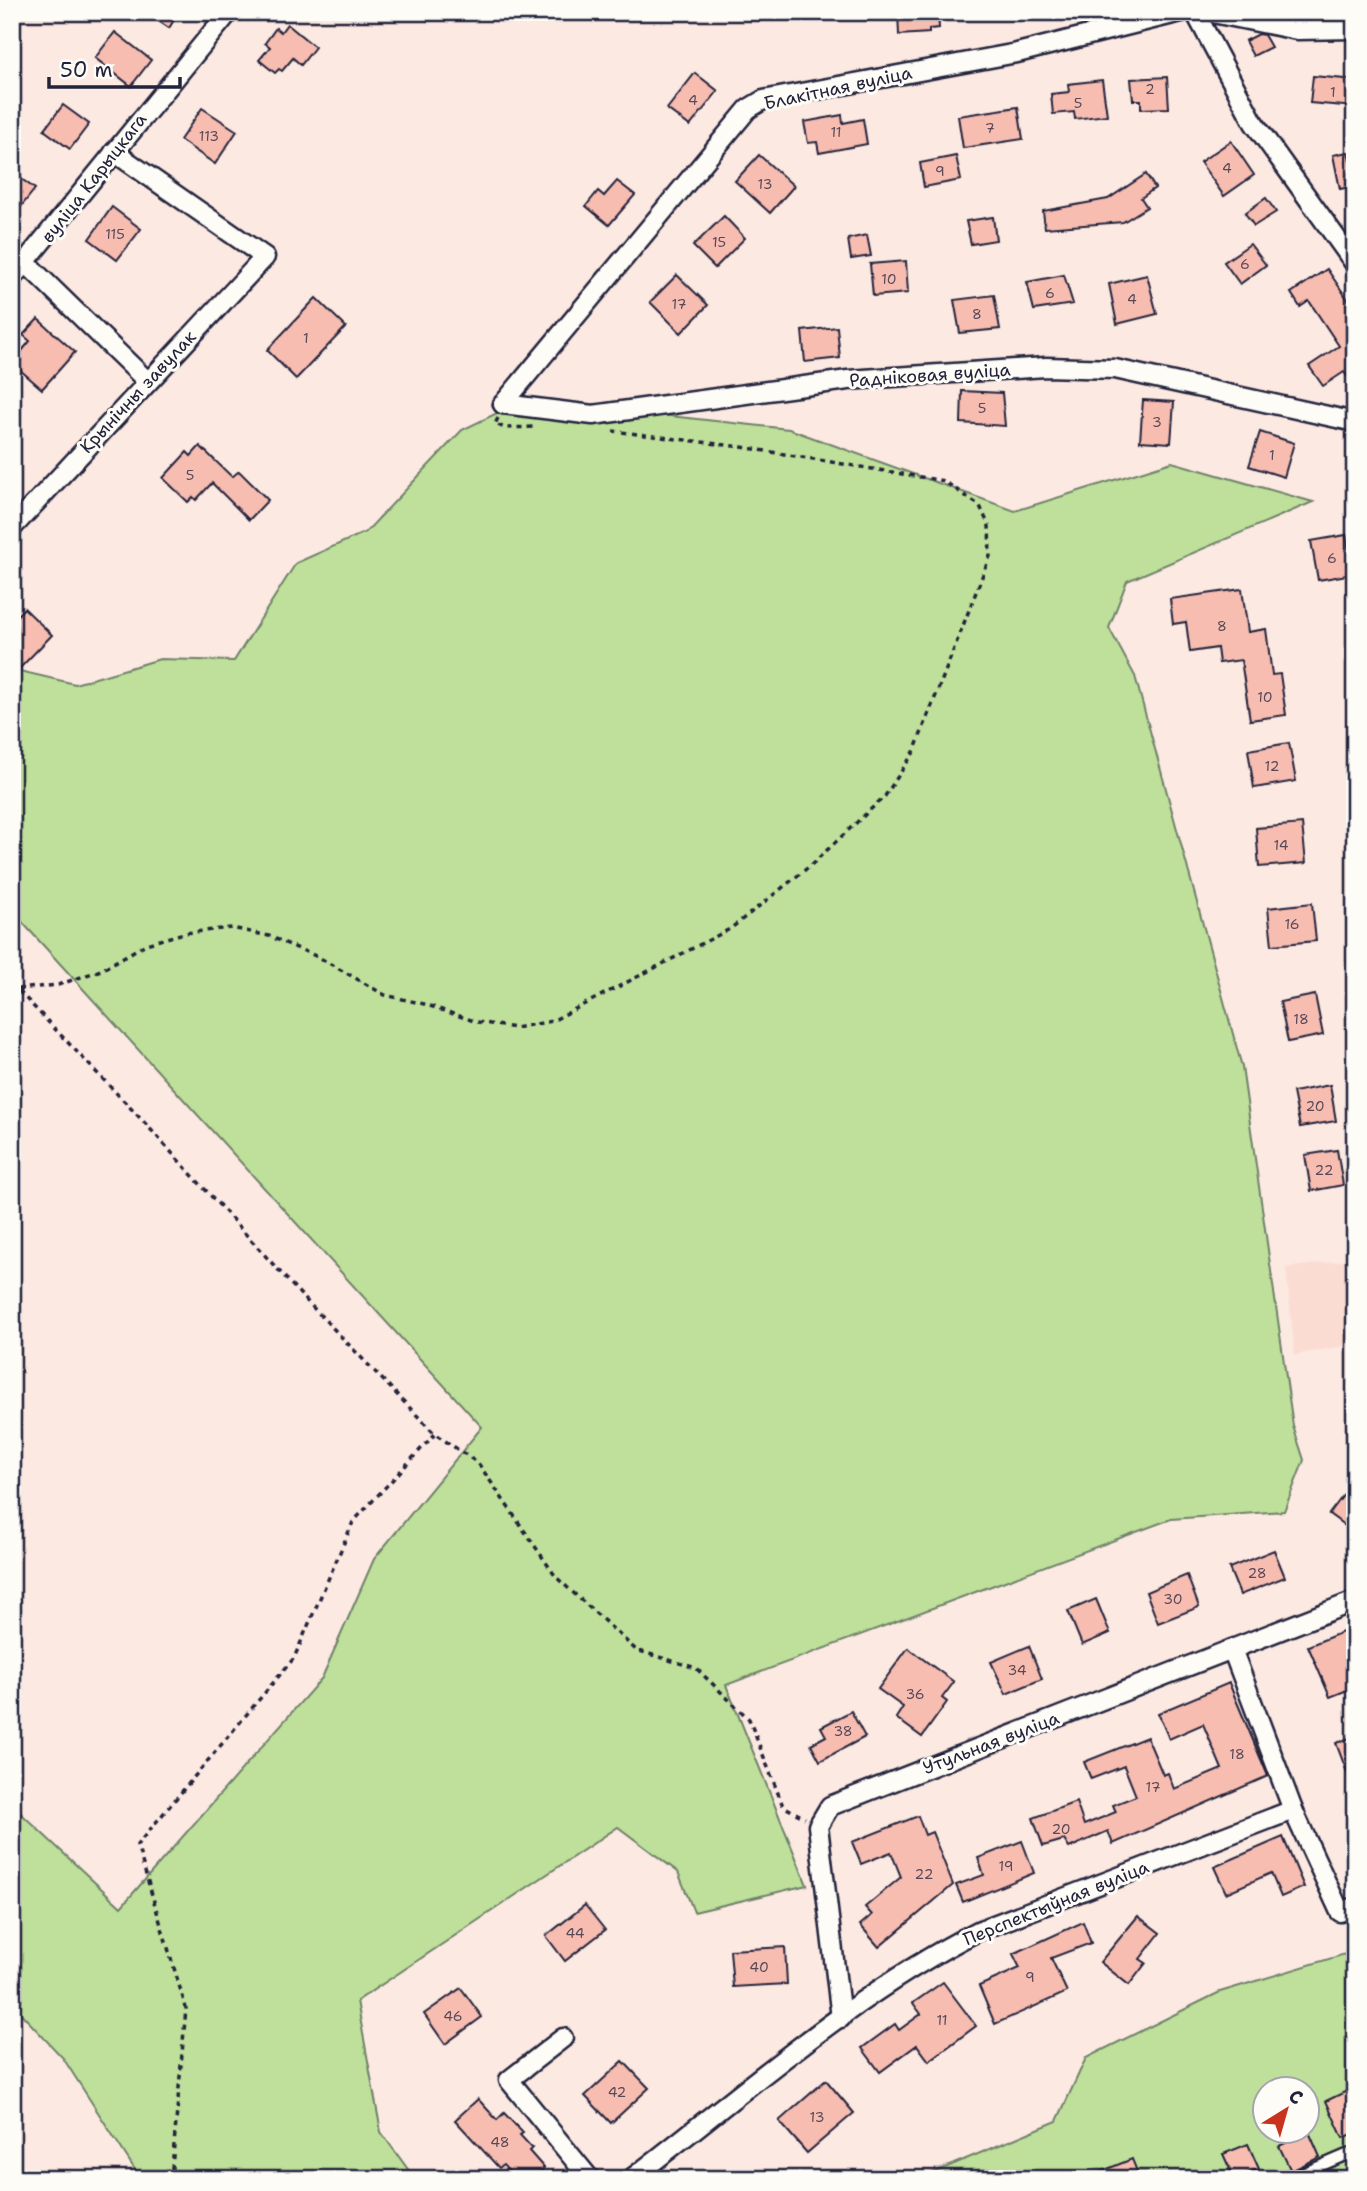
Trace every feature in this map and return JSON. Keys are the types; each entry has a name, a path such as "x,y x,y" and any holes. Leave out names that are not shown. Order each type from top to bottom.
{"street":[{"name":"вуліца Карыцкага","path":"12,278 27,264 114,152 229,12"},
{"name":"Блакітная вуліца","path":"503,404 748,109 763,100 1017,53 1181,12"},
{"path":"1195,12 1254,123 1355,264"},
{"path":"1208,12 1297,30 1355,29"},
{"name":"Крынічны завулак","path":"12,528 265,257 114,152"},
{"path":"27,264 147,381"},
{"name":"Радніковая вуліца","path":"503,404 593,415 848,380 1046,367 1115,369 1355,422"},
{"name":"Утульная вуліца","path":"818,1826 830,1806 842,1800 1355,1601"},
{"path":"1232,1649 1293,1810 1340,1912 1355,1907"},
{"name":"Перспектыўная вуліца","path":"631,2179 841,2018 919,1963 978,1931 1293,1810"},
{"path":"818,1826 841,2018"},
{"path":"563,2038 509,2080 590,2179"}],"lane":[{"path":"1290,2179 1355,2151"}],"path":[{"path":"503,404 495,424 505,428 547,427"},
{"path":"18,989 58,985 101,970 146,944 184,933 232,928 270,936 320,958 385,995 424,1004 477,1022 515,1028 552,1021 730,929 810,866 885,796 914,752 990,556 989,526 980,506 944,481 741,447 600,429"},
{"path":"12,984 143,1121 300,1294 435,1434 478,1463 556,1577 636,1650 696,1668 749,1718 783,1806 818,1826"},
{"path":"171,2179 186,2008 137,1844 295,1658 353,1522 435,1434"}],"shaded area":[{"path":"1355,1259 1355,1344 1295,1355 1286,1268"}],"green space":[{"path":"524,400 789,429 1015,511 1172,462 1313,502 1127,581 1109,628 1135,676 1242,1067 1293,1426 1304,1460 1284,1511 1171,1519 726,1685 807,1885 694,1912 678,1872 618,1827 357,2001 381,2132 415,2179 141,2179 63,2058 12,2004 12,1805 121,1907 322,1678 374,1559 482,1427 12,911 12,678 20,671 75,684 160,659 234,661 296,563 366,532 462,430"},
{"path":"1355,1951 1355,2179 918,2179 1057,2121 1086,2058 1220,1992"}],"building":[{"path":"145,12 179,12 169,28"},
{"path":"898,12 938,12 939,28 929,29 929,33 899,35"},
{"path":"287,24 315,47 301,65 293,58 282,71 279,69 275,73 259,60 270,47 265,43 276,28 281,32"},
{"path":"115,32 151,60 131,86 95,58"},
{"path":"1259,34 1264,35 1271,47 1253,56 1245,41"},
{"path":"695,73 718,91 690,126 667,109"},
{"path":"1313,76 1355,80 1355,107 1310,103"},
{"path":"1167,77 1169,108 1141,109 1141,100 1133,100 1131,79"},
{"path":"1102,80 1107,115 1075,119 1074,112 1053,114 1051,94 1069,92 1068,84"},
{"path":"63,105 89,124 70,149 44,130"},
{"path":"1018,107 1023,139 963,148 958,116"},
{"path":"202,108 237,131 215,164 180,140"},
{"path":"842,115 843,123 863,119 867,144 819,153 817,142 808,143 804,122"},
{"path":"1231,141 1254,175 1224,196 1200,162"},
{"path":"1348,152 1351,164 1355,163 1355,186 1340,189 1333,155"},
{"path":"759,155 794,186 770,213 735,181"},
{"path":"956,156 961,180 924,187 920,163"},
{"path":"12,172 35,189 12,218"},
{"path":"1146,174 1155,188 1141,198 1147,207 1123,222 1045,228 1043,211 1108,199"},
{"path":"617,181 635,195 609,225 586,206 598,191 604,196"},
{"path":"1266,198 1276,212 1254,226 1245,213"},
{"path":"112,207 141,229 117,260 89,239"},
{"path":"724,216 745,238 715,268 693,246"},
{"path":"993,217 996,240 971,244 966,221"},
{"path":"867,235 871,256 851,259 848,239"},
{"path":"1250,244 1266,265 1240,284 1224,262"},
{"path":"906,261 908,293 873,296 870,264"},
{"path":"1327,269 1355,310 1355,387 1344,372 1323,386 1309,366 1339,346 1309,301 1300,307 1291,293"},
{"path":"677,275 708,305 681,333 650,302"},
{"path":"1064,275 1073,304 1034,310 1027,282"},
{"path":"1147,275 1157,314 1117,324 1109,284"},
{"path":"994,295 1000,329 960,333 954,300"},
{"path":"316,298 346,327 296,379 267,350"},
{"path":"38,319 75,352 42,389 12,363 30,341 23,335"},
{"path":"837,327 840,358 805,362 802,331"},
{"path":"962,391 1002,393 1005,426 961,423"},
{"path":"1143,400 1174,402 1171,443 1140,441"},
{"path":"1260,432 1294,443 1284,477 1249,466"},
{"path":"200,446 232,477 239,471 268,500 249,520 212,483 196,500 193,497 188,502 163,478 187,452 191,456"},
{"path":"1346,535 1353,574 1318,580 1311,541"},
{"path":"1242,589 1248,632 1266,629 1272,675 1280,674 1286,715 1250,720 1241,660 1219,663 1217,648 1190,652 1186,622 1173,624 1170,599"},
{"path":"24,608 52,635 19,669 12,662 12,621"},
{"path":"1289,743 1296,781 1254,788 1248,750"},
{"path":"1302,824 1306,863 1259,867 1256,828"},
{"path":"1312,903 1316,941 1272,945 1268,908"},
{"path":"1315,995 1323,1035 1288,1042 1280,1002"},
{"path":"1330,1085 1336,1121 1300,1127 1293,1092"},
{"path":"1337,1150 1343,1185 1311,1191 1305,1155"},
{"path":"1345,1493 1355,1500 1355,1533 1329,1514"},
{"path":"1274,1550 1285,1577 1240,1595 1229,1568"},
{"path":"1187,1575 1199,1607 1158,1623 1146,1592"},
{"path":"1096,1599 1110,1633 1082,1645 1068,1611"},
{"path":"1355,1627 1355,1687 1330,1697 1308,1646"},
{"path":"1029,1646 1042,1679 1006,1694 991,1662"},
{"path":"908,1648 954,1682 942,1698 947,1702 922,1737 896,1718 903,1707 878,1689"},
{"path":"1229,1683 1268,1776 1113,1844 1108,1831 1069,1848 1064,1840 1043,1846 1033,1818 1076,1802 1084,1825 1116,1812 1113,1805 1136,1796 1124,1766 1091,1779 1084,1762 1147,1737 1163,1775 1168,1773 1174,1789 1222,1769 1203,1724 1169,1739 1158,1713"},
{"path":"851,1711 865,1737 820,1761 811,1744 826,1736 821,1727"},
{"path":"1355,1736 1355,1788 1353,1788 1336,1743"},
{"path":"918,1816 925,1835 932,1832 953,1885 879,1947 860,1925 872,1915 865,1907 901,1877 891,1852 861,1864 852,1842"},
{"path":"1283,1837 1304,1887 1281,1897 1271,1873 1226,1893 1214,1867"},
{"path":"1022,1841 1034,1873 963,1902 956,1885 984,1875 978,1858"},
{"path":"585,1905 605,1930 565,1961 546,1936"},
{"path":"1138,1916 1160,1933 1140,1959 1146,1963 1129,1985 1100,1962"},
{"path":"1083,1922 1091,1943 1051,1958 1067,1992 995,2024 979,1986 1020,1968 1013,1954"},
{"path":"785,1947 787,1984 733,1987 730,1950"},
{"path":"943,1982 976,2026 929,2061 917,2045 880,2072 862,2048 895,2024 899,2030 921,2014 913,2003"},
{"path":"461,1988 482,2017 445,2044 424,2014"},
{"path":"623,2061 649,2088 611,2123 585,2096"},
{"path":"826,2080 854,2113 807,2153 779,2121"},
{"path":"1355,2087 1355,2133 1343,2138 1326,2101"},
{"path":"478,2099 497,2120 504,2113 523,2133 520,2135 532,2148 529,2151 544,2168 532,2179 516,2179 503,2165 499,2168 455,2120"},
{"path":"1248,2144 1259,2169 1234,2178 1223,2154"},
{"path":"1279,2146 1315,2146 1320,2157 1291,2171"},
{"path":"1132,2159 1140,2179 1085,2179 1085,2178"}]}
